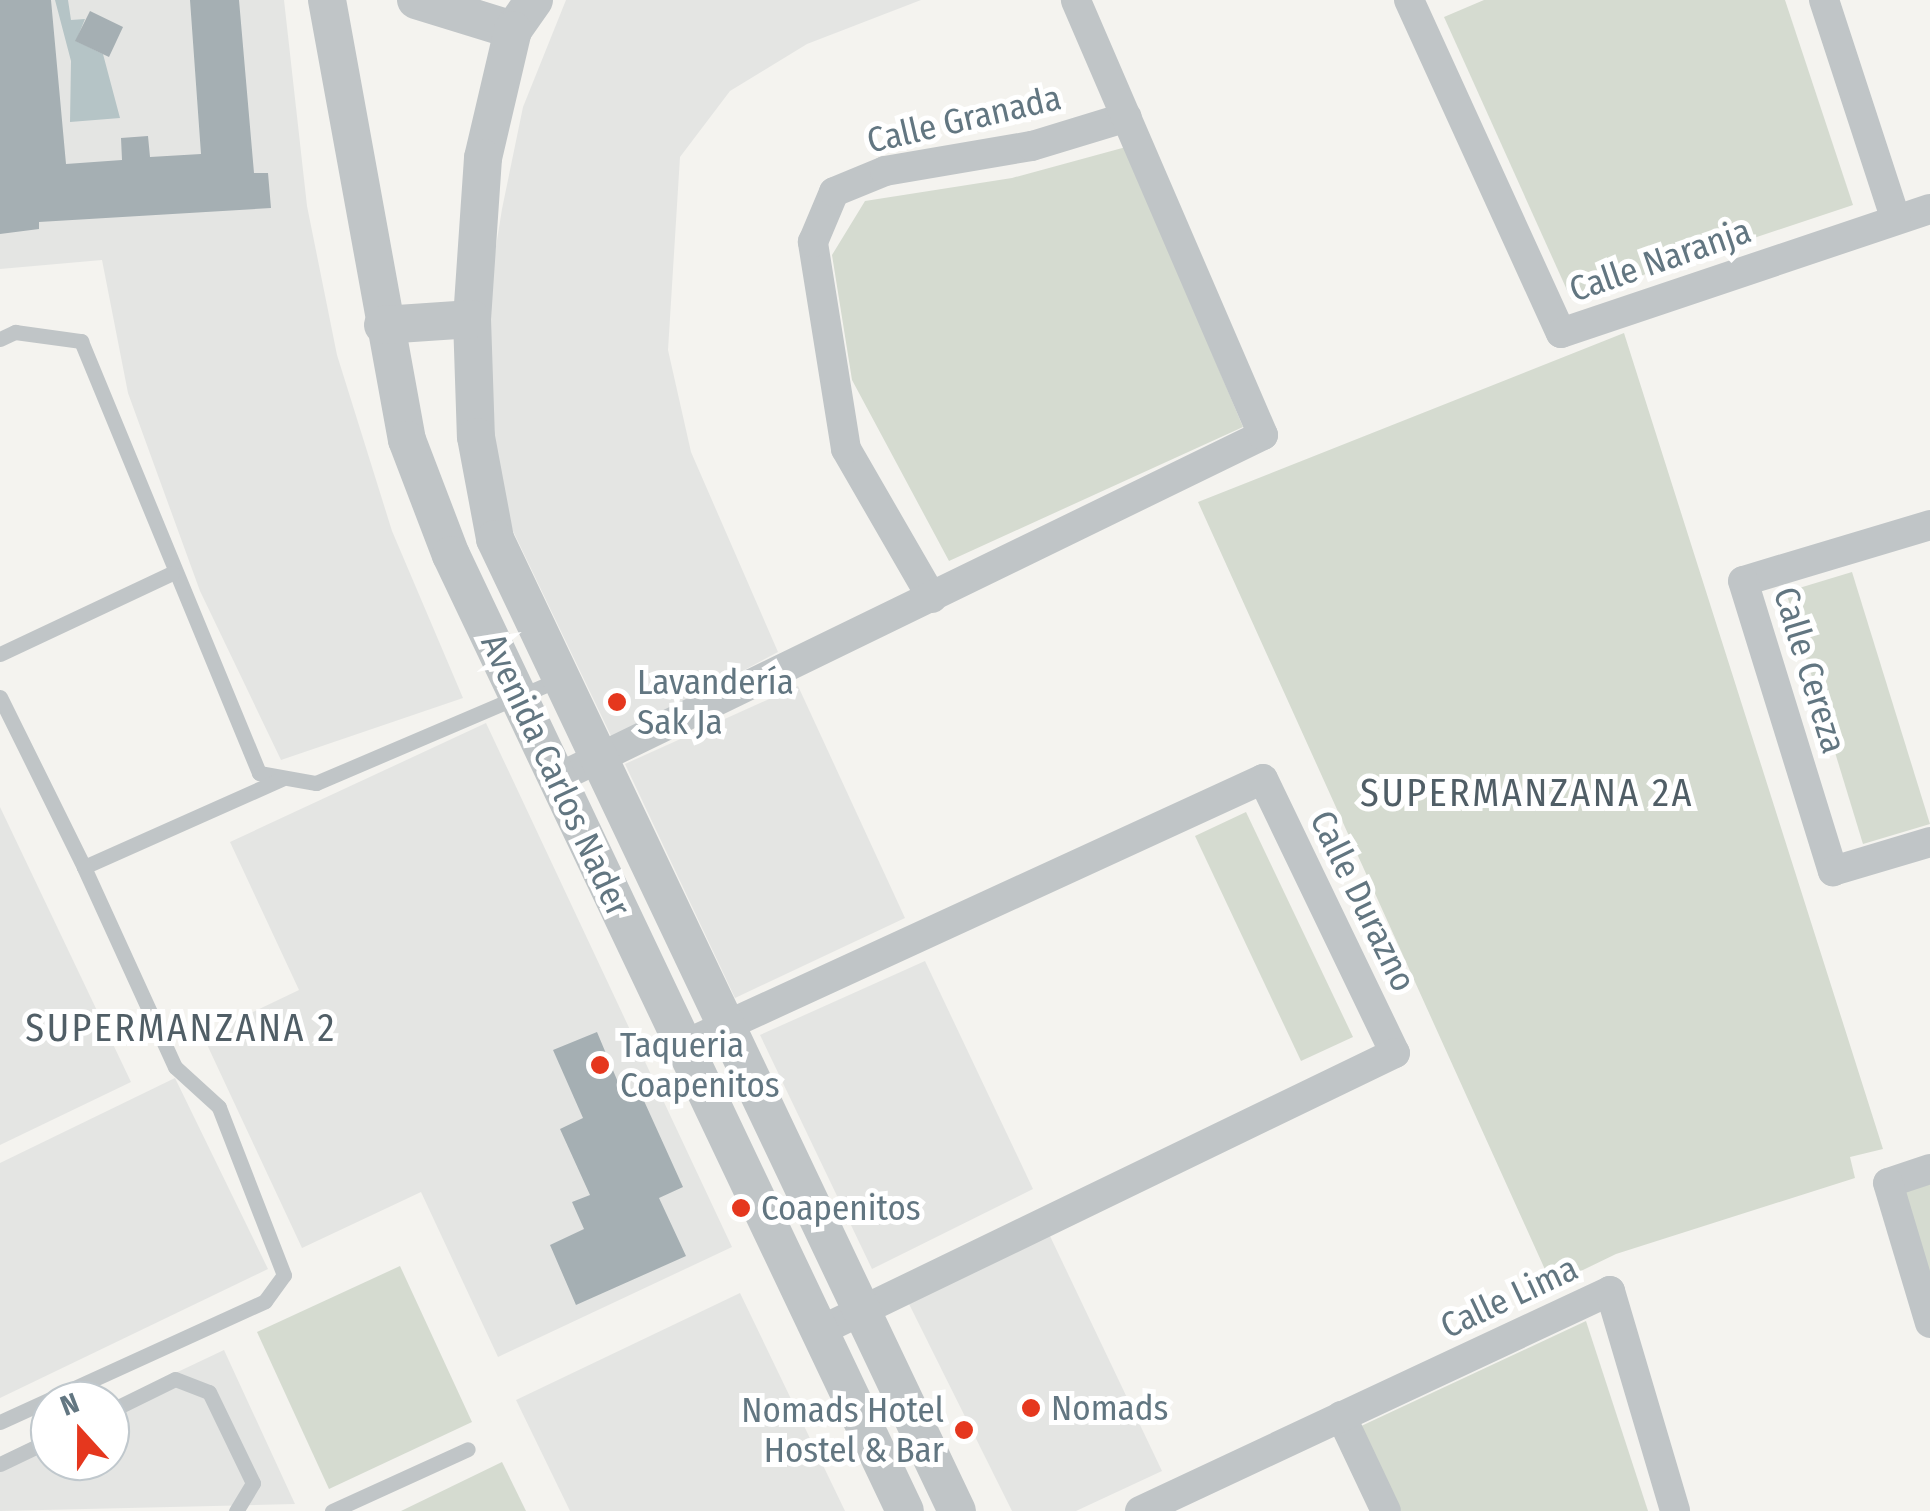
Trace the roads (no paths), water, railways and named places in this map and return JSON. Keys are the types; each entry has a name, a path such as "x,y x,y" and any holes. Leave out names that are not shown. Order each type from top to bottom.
{"street":[{"name":"Avenida Carlos Nader","path":"327,0 383,325 407,440 519,697 905,1511"},
{"path":"416,0 524,15"},
{"name":"Calle Granada","path":"558,778 1263,435 1076,0"},
{"path":"1824,0 1896,220"},
{"name":"Calle Naranja","path":"1414,2 1561,333 1930,209"},
{"name":"Avenida Carlos Nader","path":"524,15 483,158 472,319 476,437 496,538 958,1511"},
{"name":"Calle Granada","path":"932,598 846,449 822,336 813,242 834,192 886,171 1032,146 1127,118"},
{"path":"383,325 472,319"},
{"name":"Calle Cereza","path":"1930,525 1743,581 1833,871 1930,842"},
{"name":"Calle Durazno","path":"684,1046 1263,779 1395,1053 820,1331"},
{"path":"1930,1169 1888,1182 1930,1323"},
{"name":"Calle Lima","path":"1140,1511 1610,1292 1676,1511"},
{"path":"1341,1416 1386,1511"}],"lane":[{"path":"0,339 15,332 81,341 172,574 258,773 316,783 562,678"},
{"path":"0,654 172,574"},
{"path":"0,697 84,867 175,1067 219,1108 284,1275 265,1302 0,1422"},
{"path":"84,867 282,779"},
{"path":"130,1401 175,1379 208,1392 253,1482 236,1511"},
{"path":"332,1511 468,1448"},
{"path":"0,1464 30,1450"}],"place":[{"name":"Lavandería Sak Ja","path":"617,702"},
{"name":"Taqueria Coapenitos","path":"600,1065"},
{"name":"Coapenitos","path":"741,1208"},
{"name":"Nomads","path":"1031,1408"},
{"name":"Nomads Hotel Hostel & Bar","path":"964,1430"}],"district":[{"name":"SUPERMANZANA 2A","path":"1527,794"},
{"name":"SUPERMANZANA 2","path":"181,1029"}]}
